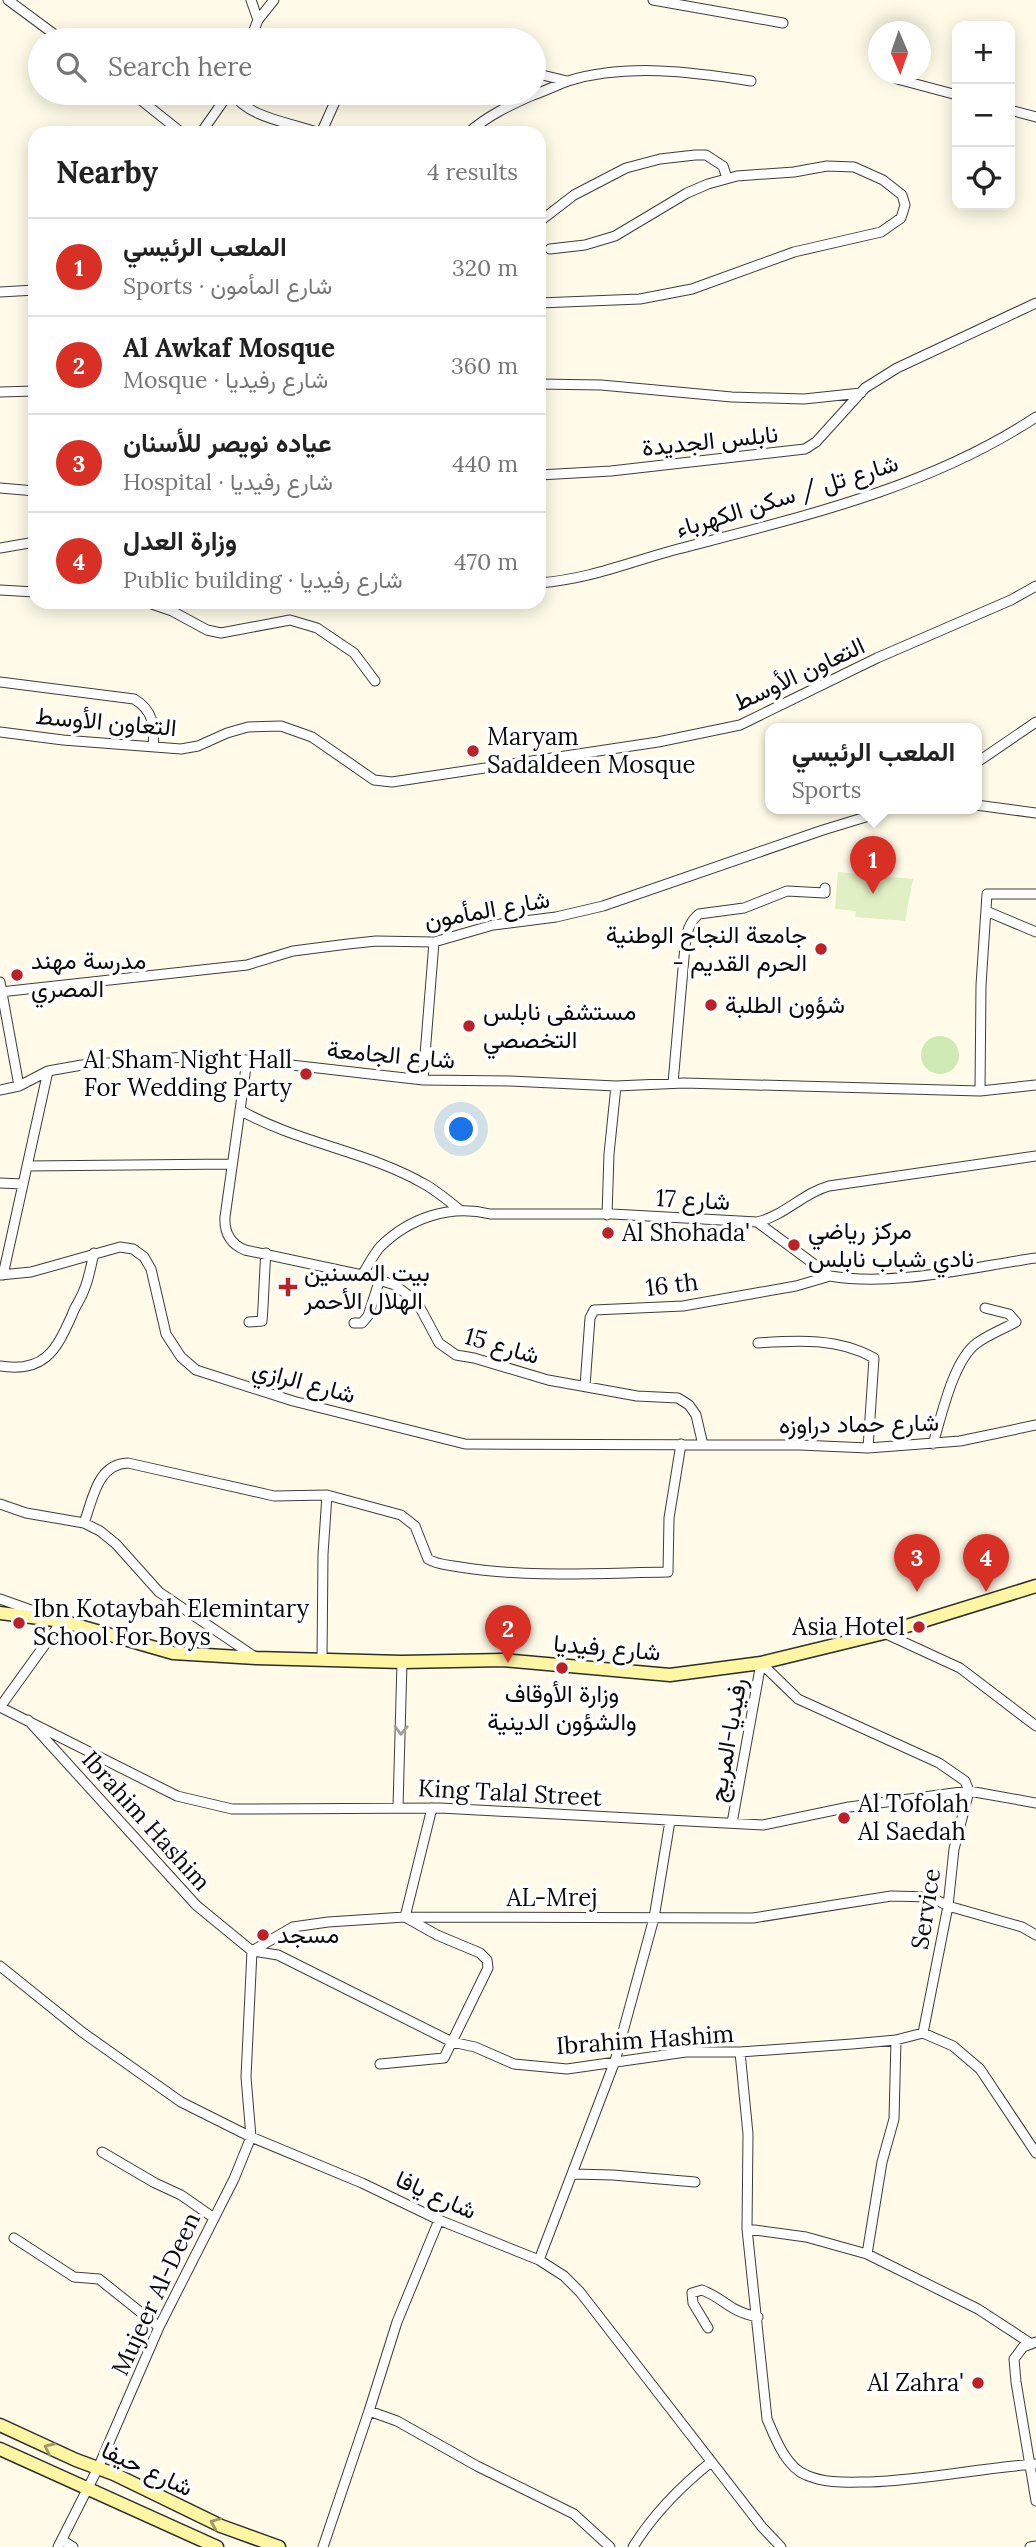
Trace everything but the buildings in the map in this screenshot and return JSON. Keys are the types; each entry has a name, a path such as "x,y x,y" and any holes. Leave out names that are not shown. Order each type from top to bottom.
{"main road":[{"name":"شارع رفيديا","path":"0,1613 62,1621 173,1653 402,1662 503,1660 670,1675 761,1663 884,1633 1036,1586"},
{"name":"شارع حيفا","path":"0,2425 221,2526 279,2547"},
{"name":"شارع حيفا","path":"0,2449 217,2547"}],"street":[{"path":"8,0 46,28"},
{"path":"251,0 258,20"},
{"path":"255,28 274,0"},
{"path":"653,0 783,23"},
{"path":"546,90 568,81 592,76 644,71 715,75 751,81"},
{"path":"546,76 568,81"},
{"path":"916,84 952,94"},
{"path":"147,105 172,126"},
{"path":"206,126 222,105"},
{"path":"242,105 299,126"},
{"path":"323,126 333,105"},
{"path":"476,126 509,105"},
{"path":"1015,111 1036,117"},
{"path":"546,217 574,195 626,168 660,159 706,155 723,166 727,178"},
{"path":"546,303 631,300 680,292 794,252 881,232 898,221 905,211 905,201 900,192 876,176 854,167 835,165 727,178 687,192 615,236 585,245 550,248"},
{"path":"0,292 28,290"},
{"name":"نابلس الجديدة","path":"546,475 611,471 805,449 816,442 861,393 897,368 1036,303"},
{"name":"نابلس الجديدة","path":"546,384 601,385 732,397 804,399 861,393"},
{"path":"0,391 28,391"},
{"name":"شارع تل / سكن الكهرباء","path":"546,582 604,573 666,552 768,526 865,497 947,464 1036,417"},
{"path":"0,488 28,490"},
{"path":"0,548 28,543"},
{"name":"التعاون الأوسط","path":"0,732 63,740 190,748 237,729 259,725 281,726 312,737 374,780 392,782 658,742 740,725 1036,586"},
{"path":"0,590 28,592"},
{"path":"166,609 207,630 221,633 290,620 317,628 354,653 375,681"},
{"path":"0,682 134,699 144,706 152,717 153,747"},
{"path":"982,759 1036,722"},
{"path":"982,806 1036,813"},
{"name":"شارع المأمون","path":"1,989 247,965 293,951 348,944 435,942 493,925 541,920 603,906 874,814"},
{"path":"673,1083 685,946 692,920 704,913 744,908 787,891 825,893 825,888"},
{"path":"980,1091 981,985 987,894 1036,894"},
{"path":"986,911 1036,932"},
{"path":"423,1080 435,942"},
{"path":"1,989 19,1086"},
{"name":"شارع الجامعة","path":"0,1090 19,1086 48,1071 93,1063 150,1058 247,1059 423,1080 616,1086 673,1083 980,1091 1036,1085"},
{"name":"شارع 15","path":"247,1059 225,1217 227,1234 240,1248 380,1279 403,1290 417,1302 435,1337 450,1352 548,1380 637,1396 678,1398 689,1405 696,1415 703,1445"},
{"path":"1,1275 48,1071"},
{"path":"607,1214 609,1154 616,1086"},
{"path":"240,1110 260,1122 370,1161 426,1185 461,1211"},
{"name":"شارع 17","path":"362,1275 379,1249 401,1230 424,1216 461,1211 490,1214 607,1214 757,1222 772,1217 811,1192 829,1186 1036,1156"},
{"path":"27,1167 232,1164"},
{"path":"0,1183 23,1184"},
{"path":"757,1222 830,1276 888,1279 1036,1258"},
{"name":"شارع الرازي","path":"1,1275 31,1272 120,1247 133,1249 144,1257 151,1269 166,1334 188,1366 204,1374 293,1401 465,1444 681,1444"},
{"path":"0,1366 18,1368 35,1364 47,1358 61,1342 85,1290 94,1253"},
{"path":"249,1322 262,1321 262,1281 266,1254"},
{"name":"16 th","path":"585,1386 590,1318 594,1310 683,1306 796,1286 830,1276"},
{"path":"354,1323 362,1323 368,1316 380,1279"},
{"path":"933,1444 947,1397 962,1362 974,1345 1016,1322 1009,1314 985,1308"},
{"path":"758,1343 807,1340 859,1349 874,1358 868,1448"},
{"name":"شارع حماد دراوزه","path":"681,1444 868,1448 933,1444 1036,1425"},
{"path":"84,1523 102,1475 110,1467 128,1463 274,1496 327,1495 370,1505 407,1518 415,1526 425,1554 433,1562 477,1570 552,1573 668,1572 669,1518 681,1444"},
{"path":"322,1660 323,1554 327,1495"},
{"path":"0,1504 26,1513 84,1523 108,1536 159,1592 256,1658"},
{"path":"0,1599 62,1621 0,1707"},
{"path":"884,1633 960,1668 1036,1727"},
{"path":"398,1807 402,1662"},
{"path":"761,1663 798,1699 939,1763 965,1781 969,1791"},
{"name":"رفيديا-المريج","path":"732,1823 761,1663"},
{"name":"King Talal Street","path":"0,1707 177,1797 232,1810 398,1807 763,1825 849,1807 969,1791 1036,1803"},
{"name":"Ibrahim Hashim","path":"28,1720 196,1905 252,1951 278,1955 452,2042 475,2047 514,2064 567,2068 686,2052 740,2052 896,2040 923,2033"},
{"name":"Service","path":"923,2033 948,1906 954,1849 969,1791"},
{"path":"380,2064 444,2058 488,1968 487,1960 480,1953 405,1917 432,1808"},
{"path":"539,2260 615,2062 654,1918 670,1821"},
{"name":"AL-Mrej","path":"252,1951 293,1927 328,1922 405,1917 753,1918 891,1896 931,1897 948,1906 1022,1927 1036,1935"},
{"path":"251,2137 246,2077 252,1951"},
{"name":"شارع يافا","path":"0,1966 82,2032 181,2102 251,2137 362,2183 439,2220 539,2260 564,2277 580,2292 762,2528 782,2547"},
{"path":"923,2033 953,2046 972,2061 987,2078 1036,2153"},
{"path":"867,2254 882,2162 894,2119 896,2040"},
{"path":"740,2052 748,2134 747,2229 767,2419 777,2443 804,2475 838,2483 900,2481 1033,2464"},
{"name":"Mujeer Al-Deen","path":"60,2544 99,2468 159,2327 234,2179 251,2137"},
{"path":"102,2152 155,2183 181,2194 214,2218"},
{"path":"573,2174 695,2182"},
{"path":"323,2547 397,2322 439,2220"},
{"path":"747,2229 806,2237 867,2254 978,2309 1033,2343"},
{"path":"14,2238 74,2277 99,2279 159,2327"},
{"path":"708,2328 693,2303 692,2293 702,2290 713,2294 739,2313 758,2317"},
{"path":"1033,2343 1023,2347 1014,2359 1016,2382 1033,2464 1036,2501"},
{"path":"369,2411 397,2421 477,2466 575,2514 610,2547"},
{"path":"633,2547 647,2523 679,2488 711,2462"},
{"path":"60,2544 73,2547"},
{"path":"1030,2547 1036,2546"}],"green space":[{"path":"838,872 913,879 905,921 855,917 856,911 835,909"},
{"path":"940,1036 953,1042 959,1055 953,1068 940,1074 927,1068 921,1055 927,1042"}],"place":[{"name":"Maryam Sadaldeen Mosque","path":"473,751"},
{"name":"الملعب الرئيسي","path":"873,894"},
{"name":"جامعة النجاح الوطنية - الحرم القديم","path":"821,949"},
{"name":"مدرسة مهند المصري","path":"17,975"},
{"name":"شؤون الطلبة","path":"711,1005"},
{"name":"مستشفى نابلس التخصصي","path":"469,1026"},
{"name":"Al Sham Night Hall For Wedding Party","path":"306,1074"},
{"name":"Al Shohada'","path":"608,1233"},
{"name":"مركز رياضي نادي شباب نابلس","path":"794,1245"},
{"name":"بيت المسنين الهلال الأحمر","path":"288,1287"},
{"name":"عياده نويصر للأسنان","path":"917,1592"},
{"name":"وزارة العدل","path":"986,1592"},
{"name":"Ibn Kotaybah Elemintary School For Boys","path":"19,1623"},
{"name":"Asia Hotel","path":"919,1627"},
{"name":"Al Awkaf Mosque","path":"508,1663"},
{"name":"وزارة الأوقاف والشؤون الدينية","path":"562,1668"},
{"name":"Al Tofolah Al Saedah","path":"844,1818"},
{"name":"مسجد","path":"263,1935"},
{"name":"Al Zahra'","path":"978,2383"}]}
